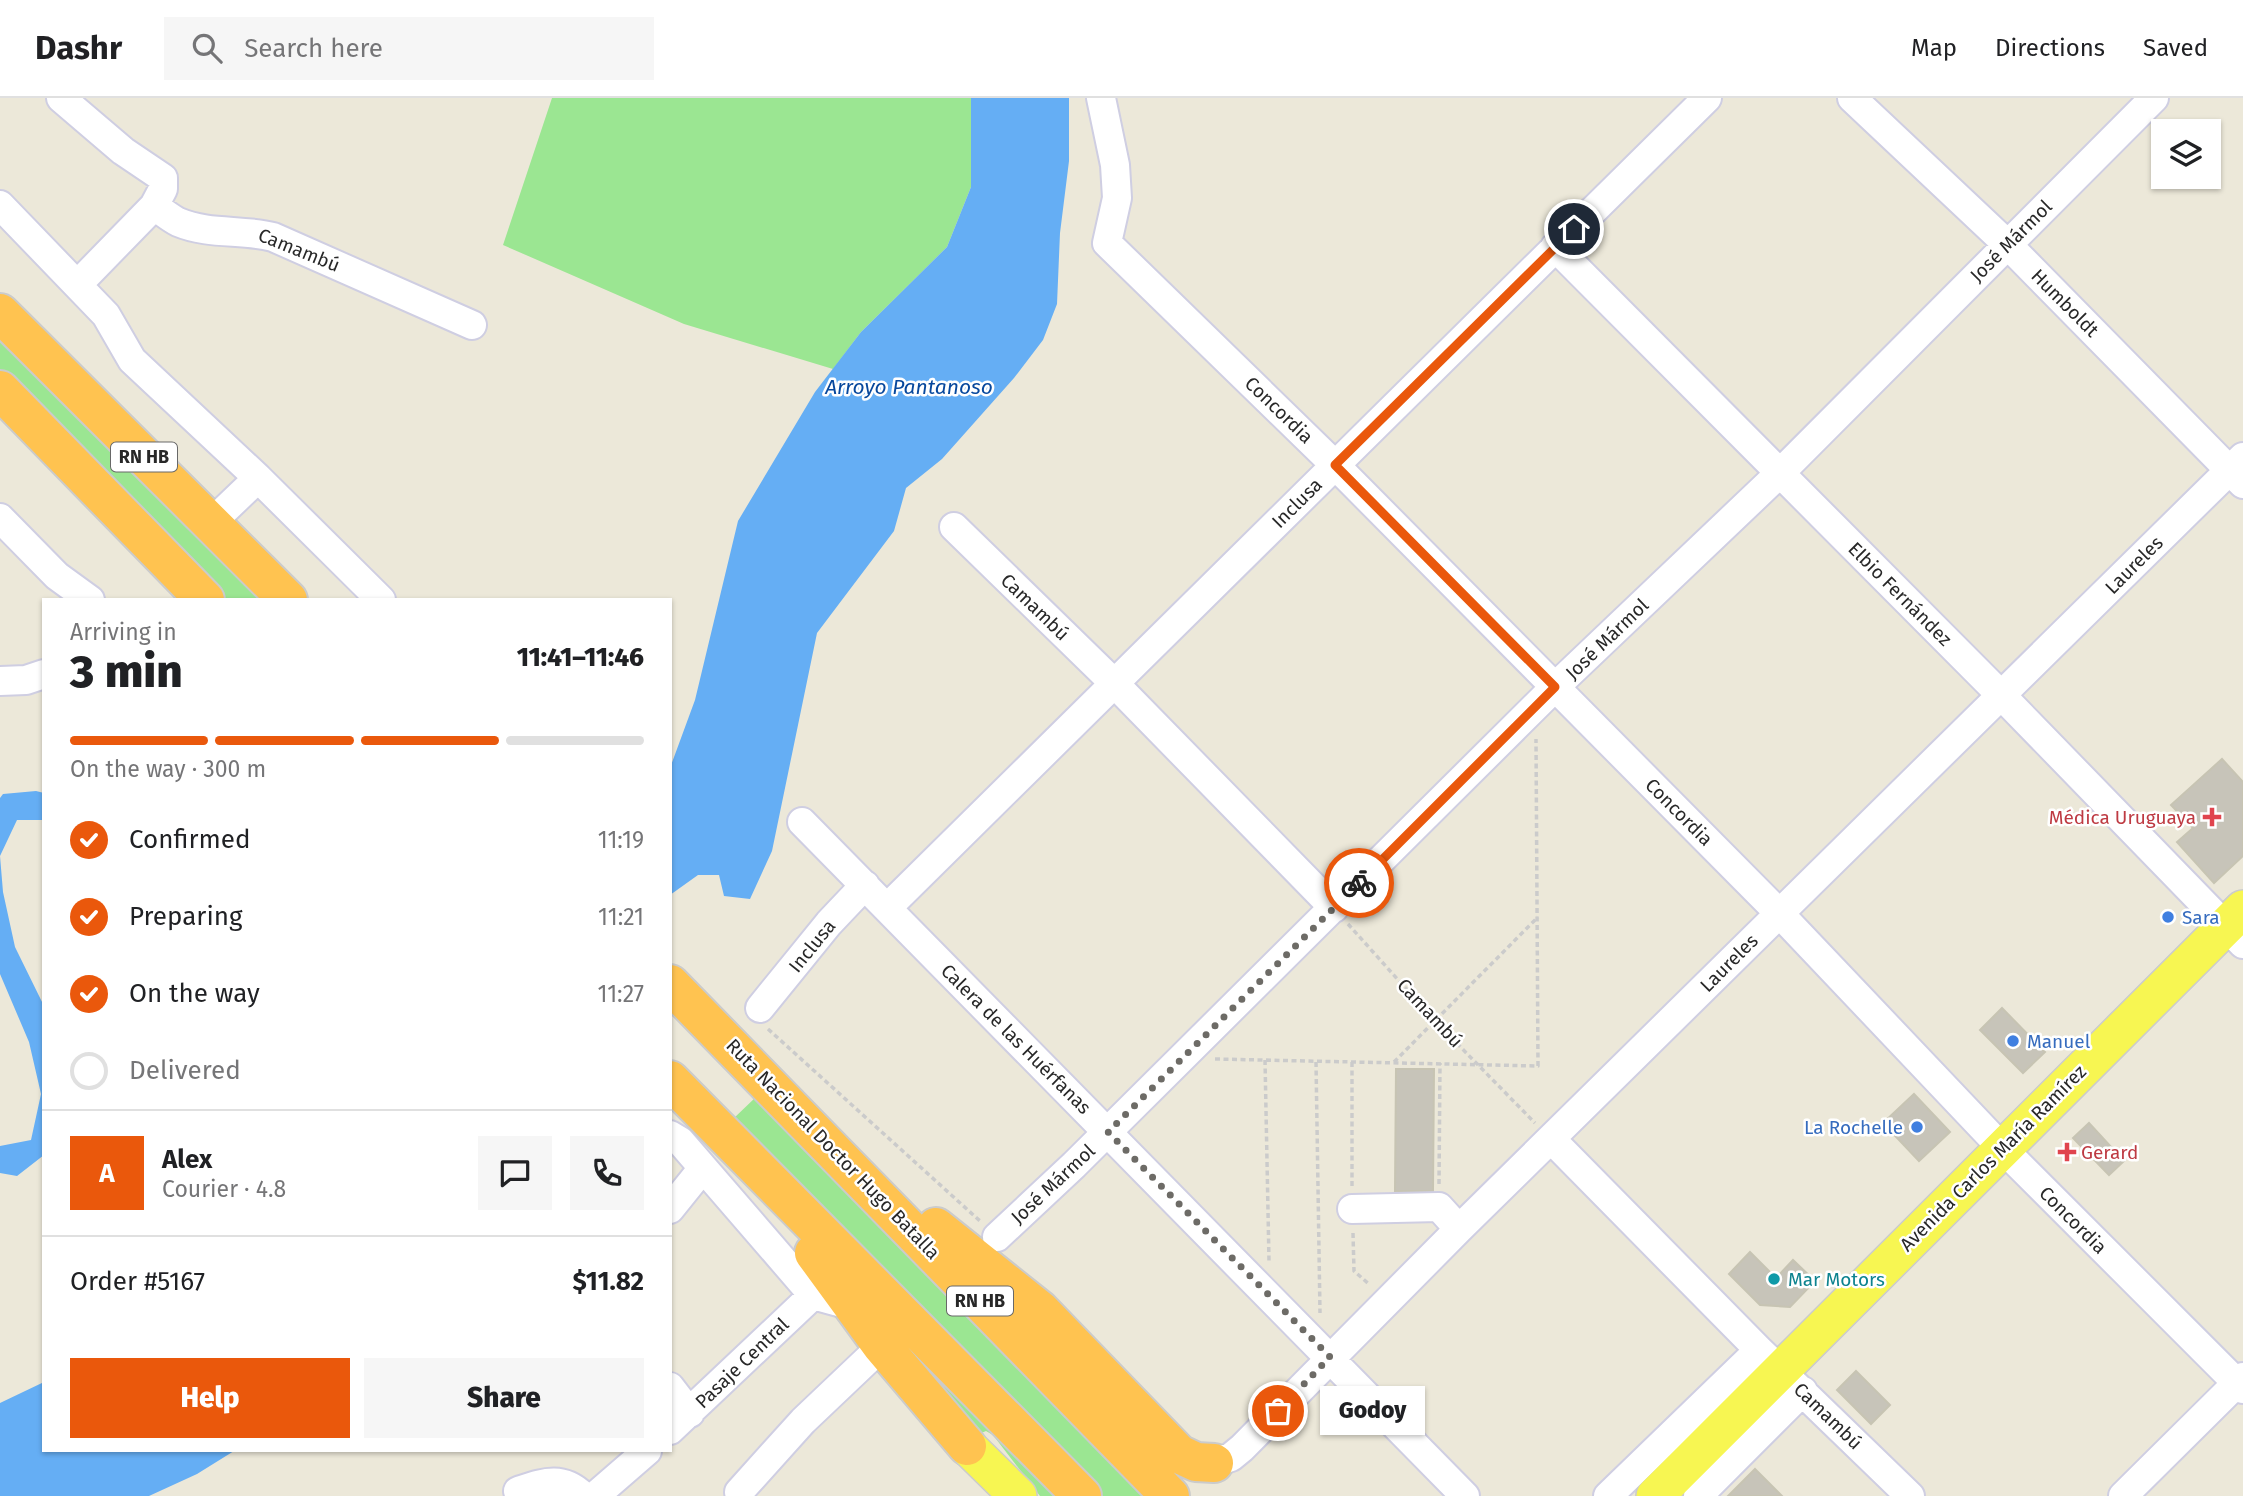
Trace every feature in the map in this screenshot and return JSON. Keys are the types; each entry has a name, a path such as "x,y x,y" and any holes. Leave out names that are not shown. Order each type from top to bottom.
{"highway":[{"name":"RN HB","path":"0,313 286,598"},
{"name":"RN HB","path":"0,390 203,598"},
{"name":"Ruta Nacional Doctor Hugo Batalla","path":"672,986 1170,1496"},
{"path":"672,1082 1082,1496"},
{"path":"778,1093 1040,1310 1179,1454 1196,1462 1214,1464"},
{"path":"746,1158 882,1346 967,1446"}],"main road":[{"name":"Avenida Carlos María Ramírez","path":"1655,1496 2003,1149 2237,926"},
{"path":"967,1446 1018,1496"}],"street":[{"path":"61,98 123,151 163,178 163,189 154,206 79,283"},
{"name":"Concordia","path":"1101,98 1115,165 1117,198 1107,243 1335,465 1779,913 2003,1149 2241,1383"},
{"name":"Inclusa","path":"887,908 1707,98"},
{"name":"Humboldt","path":"1852,98 2007,244 2239,471"},
{"name":"José Mármol","path":"997,1237 1108,1132 1555,687 1780,473 2154,98"},
{"path":"0,205 79,283 106,314 132,360 258,478 379,598"},
{"name":"Camambú","path":"154,206 178,222 215,230 249,230 274,237 472,325"},
{"name":"Elbio Fernández","path":"1555,247 2002,696 2237,926"},
{"name":"Laureles","path":"1214,1464 1231,1457 1242,1448 1325,1352 1459,1229 2002,696 2239,471"},
{"path":"211,523 258,478"},
{"path":"0,518 57,576 87,598"},
{"name":"Camambú","path":"954,527 1114,683 1334,908"},
{"path":"0,681 26,680 42,675"},
{"name":"Calera de las Huérfanas","path":"802,822 1465,1496"},
{"name":"Inclusa","path":"760,1008 829,923 865,885"},
{"path":"672,1137 704,1168 813,1295 853,1306"},
{"name":"Camambú","path":"1551,1139 1781,1371 1910,1496"},
{"path":"672,1207 704,1168"},
{"path":"1352,1209 1439,1207 1459,1229"},
{"name":"Pasaje Central","path":"680,1422 813,1295"},
{"path":"739,1492 803,1422 882,1346"},
{"name":"Avenida Carlos María Ramírez","path":"1608,1496 1781,1371"},
{"name":"Avenida Carlos María Ramírez","path":"1698,1496 1781,1371"},
{"path":"2123,1496 2241,1383"},
{"path":"672,1394 680,1422"},
{"path":"595,1496 646,1452"},
{"path":"518,1491 553,1480 574,1487 583,1496"}],"path":[{"path":"1181,1059 1538,1066 1536,708"},
{"name":"Camambú","path":"1334,908 1435,1021 1551,1139"},
{"path":"1394,1062 1538,918"},
{"path":"760,1008 765,1026 997,1237"},
{"path":"1265,1060 1269,1296"},
{"path":"1316,1061 1325,1352"},
{"path":"1439,1207 1440,1063"}],"green space":[{"path":"552,98 971,98 971,187 947,247 861,332 833,369 684,324 503,245"},
{"path":"0,328 265,598 222,598 0,373"},
{"path":"757,1096 1148,1496 1102,1496 733,1119"},
{"path":"879,1306 1065,1496 1040,1496 993,1435 986,1431 972,1437"}],"water":[{"name":"Arroyo Pantanoso","path":"971,98 1069,98 1069,161 1060,233 1057,304 1043,340 1014,378 942,459 906,488 894,531 817,633 772,851 750,899 724,896 719,875 698,875 672,894 672,763 695,700 738,521 815,392 861,332 947,247 971,187"},
{"path":"42,792 42,820 17,820 0,856 0,798 3,794"},
{"path":"0,856 3,892 15,947 42,1002 42,1157 17,1176 0,1173 0,1146 31,1140 41,1094 29,1042 0,974"},
{"path":"42,1383 42,1452 232,1452 197,1474 149,1496 0,1496 0,1403"}],"building":[{"name":"Médica Uruguaya","path":"2222,759 2243,782 2243,856 2214,883 2177,842 2193,828 2171,805"},
{"name":"Manuel","path":"2002,1008 2045,1052 2023,1073 1980,1030"},
{"path":"1396,1069 1434,1069 1433,1191 1395,1191"},
{"name":"La Rochelle","path":"1914,1094 1950,1132 1919,1161 1883,1123"},
{"path":"2089,1123 2124,1161 2109,1175 2073,1138"},
{"name":"Mar Motors","path":"1750,1252 1776,1278 1793,1260 1815,1281 1790,1307 1760,1305 1729,1274"},
{"path":"1856,1371 1890,1405 1871,1424 1837,1390"},
{"path":"1755,1469 1782,1496 1728,1496"}],"way so far":[{"path":"1278,1411 1330,1357 1108,1132 1359,883"}],"place":[{"name":"Médica Uruguaya","path":"2212,817"},
{"name":"Sara","path":"2168,917"},
{"name":"Manuel","path":"2013,1041"},
{"name":"La Rochelle","path":"1917,1127"},
{"name":"Gerard","path":"2067,1152"},
{"name":"Mar Motors","path":"1774,1279"},
{"name":"Godoy","path":"1278,1411"}],"route":[{"path":"1359,883 1555,687 1335,465 1574,229"}]}
